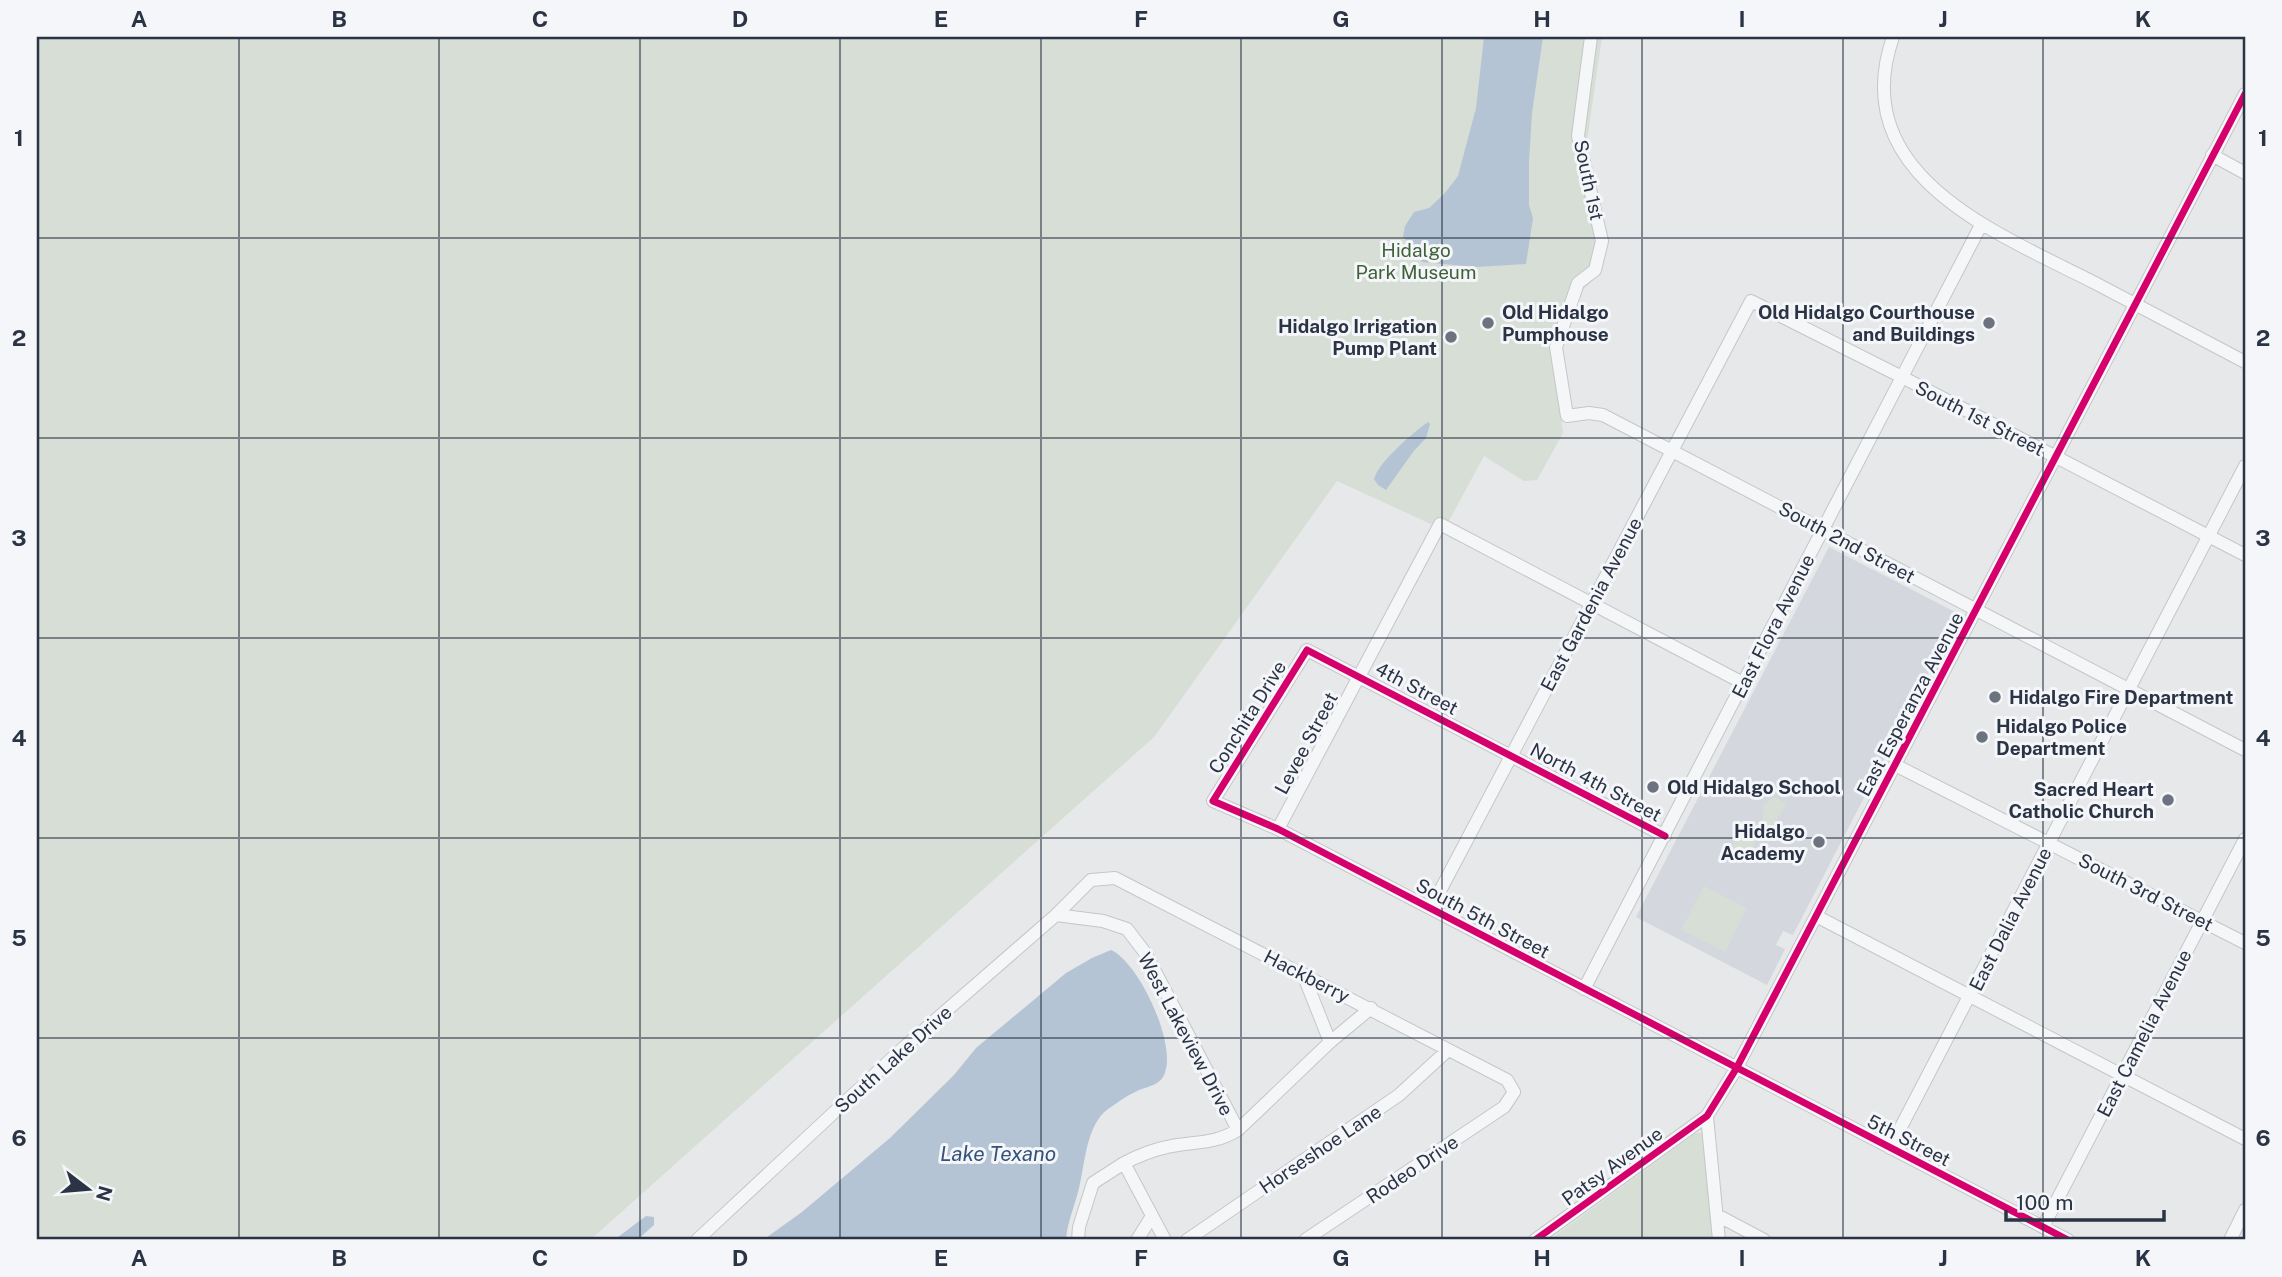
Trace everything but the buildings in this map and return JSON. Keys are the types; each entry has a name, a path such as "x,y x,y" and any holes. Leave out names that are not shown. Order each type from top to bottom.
{"street":[{"name":"South 1st","path":"1578,283 1595,270 1602,241 1578,136 1591,37"},
{"path":"1893,37 1886,57 1882,85 1886,116 1912,166 1933,188 1981,225 2245,362"},
{"name":"East Esperanza Avenue","path":"1707,1116 1816,916 2245,94"},
{"path":"2212,155 2245,173"},
{"name":"East Flora Avenue","path":"1584,989 1981,225"},
{"name":"South 2nd Street","path":"1578,283 1556,347 1567,416 1597,413 2245,750"},
{"name":"South 1st Street","path":"1751,302 2245,555"},
{"name":"East Gardenia Avenue","path":"1431,908 1751,302"},
{"name":"East Dalia Avenue","path":"1890,1148 2245,466"},
{"name":"Levee Street","path":"1278,829 1440,524 1591,603"},
{"path":"1591,603 1743,683"},
{"name":"4th Street","path":"1307,650 1512,756"},
{"name":"Conchita Drive","path":"1213,801 1307,650"},
{"name":"North 4th Street","path":"1512,756 1665,836"},
{"name":"South 3rd Street","path":"1895,765 2245,943"},
{"name":"South 5th Street","path":"1213,801 1278,829 1735,1069"},
{"name":"East Camelia Avenue","path":"2043,1227 2245,839"},
{"name":"Hackberry","path":"1091,880 1115,877 1507,1080 1514,1092"},
{"name":"South Lake Drive","path":"696,1240 901,1050 1056,915 1091,880"},
{"name":"West Lakeview Drive","path":"1056,915 1103,921 1127,929 1146,954 1238,1130"},
{"path":"1816,916 2245,1139"},
{"path":"1303,974 1329,1042"},
{"path":"1078,1240 1079,1227 1093,1182 1143,1153 1169,1146 1222,1140 1238,1130 1329,1042 1371,1008"},
{"name":"Horseshoe Lane","path":"1187,1240 1399,1095 1448,1050"},
{"name":"5th Street","path":"1735,1069 2068,1240"},
{"name":"Rodeo Drive","path":"1306,1240 1504,1107 1514,1092"},
{"path":"1707,1116 1719,1240"},
{"name":"Patsy Avenue","path":"1540,1239 1707,1116"},
{"path":"1124,1163 1165,1240"},
{"path":"2230,1240 2245,1210"},
{"path":"1717,1215 1764,1240"},
{"path":"1137,1240 1152,1216"}],"shaded area":[{"path":"1829,547 1959,614 1793,935 1783,931 1776,945 1785,949 1767,985 1636,917"}],"green space":[{"name":"Hidalgo Park Museum","path":"37,37 1602,37 1586,148 1600,265 1595,278 1566,306 1548,345 1553,354 1563,433 1537,480 1524,481 1484,456 1444,530 1337,481 1154,737 590,1240 37,1240"},
{"path":"1774,796 1786,804 1770,832 1763,829 1763,806"},
{"path":"1742,829 1758,838 1744,864 1728,855"},
{"path":"1704,886 1747,908 1725,952 1681,930"},
{"path":"1696,1133 1703,1133 1713,1240 1549,1240"}],"water":[{"path":"1484,37 1543,37 1532,113 1529,205 1533,218 1526,264 1476,267 1422,262 1403,237 1405,226 1414,212 1429,208 1458,176 1476,108"},
{"path":"1428,422 1430,424 1426,438 1386,490 1378,485 1374,479 1382,464"},
{"name":"Lake Texano","path":"1111,950 1133,971 1154,1007 1166,1047 1167,1064 1161,1080 1118,1102 1101,1116 1095,1125 1066,1240 763,1240 802,1212 890,1138 954,1075 976,1048 1066,973"},
{"path":"646,1216 654,1217 654,1225 637,1240 614,1240"}],"cycle path":[{"path":"1535,1240 1707,1116 1736,1069 2245,94"},
{"path":"1665,836 1307,650 1213,801 1278,829 2068,1240"}],"place":[{"name":"Old Hidalgo Pumphouse","path":"1488,323"},
{"name":"Old Hidalgo Courthouse and Buildings","path":"1989,323"},
{"name":"Hidalgo Irrigation Pump Plant","path":"1451,337"},
{"name":"Hidalgo Fire Department","path":"1995,697"},
{"name":"Hidalgo Police Department","path":"1982,737"},
{"name":"Old Hidalgo School","path":"1653,787"},
{"name":"Sacred Heart Catholic Church","path":"2168,800"},
{"name":"Hidalgo Academy","path":"1819,842"}]}
